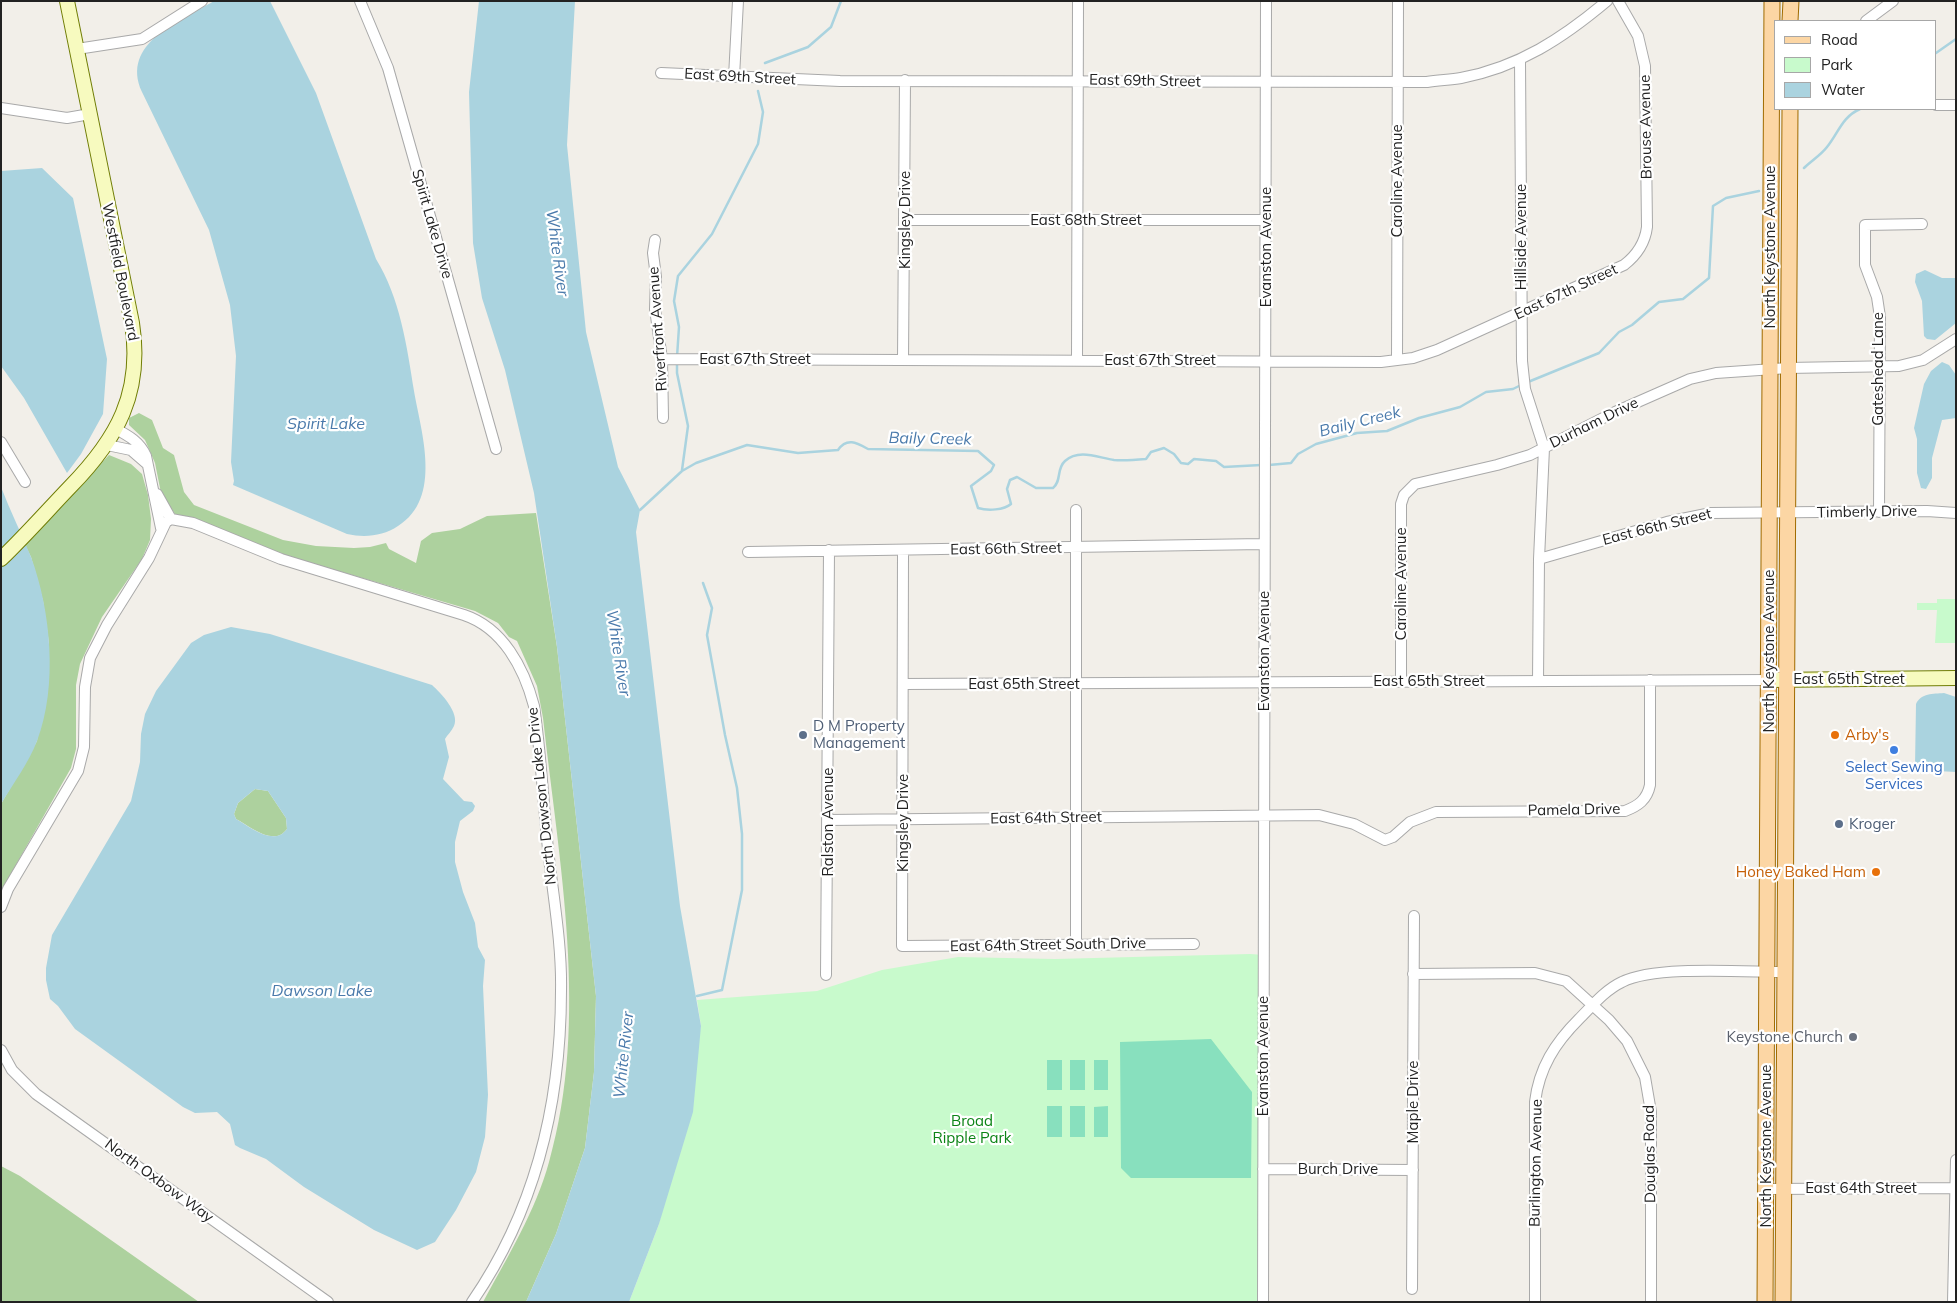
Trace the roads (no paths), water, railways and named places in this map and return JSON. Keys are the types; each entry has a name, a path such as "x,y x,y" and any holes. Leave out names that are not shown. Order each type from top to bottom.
{"main road":[{"name":"North Keystone Avenue","path":"1772,1 1770,203 1779,369"},
{"path":"1790,1 1790,20"},
{"name":"North Keystone Avenue","path":"1765,1302 1768,680 1778,512 1779,369 1790,192 1790,110"},
{"name":"North Keystone Avenue","path":"1778,512 1787,680 1783,1302"}],"street":[{"name":"Westfield Boulevard","path":"1,559 49,512 88,470 107,445 116,429 130,390 134,363 134,338 67,1"},
{"path":"76,49 142,39 202,1"},
{"name":"Spirit Lake Drive","path":"360,1 388,68 496,449"},
{"path":"734,77 738,1"},
{"path":"1077,359 1078,1"},
{"name":"Evanston Avenue","path":"1263,1302 1263,815 1265,682 1263,544 1266,360 1266,1"},
{"name":"Caroline Avenue","path":"1396,360 1398,1"},
{"name":"East 69th Street","path":"661,73 840,81 1398,82 1461,78 1491,71 1520,60 1564,36 1607,1"},
{"name":"Brouse Avenue","path":"1618,1 1638,36 1646,74 1646,229 1642,246 1635,256"},
{"path":"1867,20 1893,1"},
{"name":"Hillside Avenue","path":"1520,60 1521,312 1525,383 1544,448 1539,560 1538,681"},
{"name":"Kingsley Drive","path":"903,360 905,80"},
{"path":"1937,105 1956,105"},
{"path":"1,108 67,118 90,114"},
{"name":"East 68th Street","path":"905,220 1266,220"},
{"name":"Gateshead Lane","path":"1879,512 1879,313 1877,297 1865,265 1865,225 1922,224"},
{"name":"Riverfront Avenue","path":"655,240 653,254 656,277 654,309 662,359 662,418"},
{"name":"East 67th Street","path":"662,359 1396,360 1437,350 1621,267 1635,256"},
{"name":"Durham Drive","path":"1410,488 1422,481 1516,460 1681,382 1716,373 1779,369 1899,366 1923,360 1956,340"},
{"path":"1,907 8,890 78,771 84,747 85,687 90,658 107,624 149,558 166,523 153,487 142,447 116,429"},
{"path":"1,442 25,482"},
{"path":"107,445 131,450 147,460"},
{"name":"Caroline Avenue","path":"1401,682 1401,506 1404,495 1410,488"},
{"path":"1076,510 1076,944"},
{"name":"Timberly Drive","path":"1778,512 1933,511 1956,513"},
{"name":"East 66th Street","path":"1539,560 1691,516 1729,512 1778,512"},
{"name":"North Dawson Lake Drive","path":"166,523 193,523 281,559 476,620 503,642 517,662 528,685 536,721 561,970 562,992 555,1088 540,1165 527,1200 483,1287 472,1302"},
{"name":"East 66th Street","path":"748,552 1263,544"},
{"name":"Ralston Avenue","path":"826,975 829,550"},
{"name":"Kingsley Drive","path":"902,946 903,550"},
{"name":"East 65th Street","path":"903,684 1956,678"},
{"name":"Pamela Drive","path":"1263,815 1319,815 1338,818 1354,824 1381,840 1388,840 1410,822 1436,812 1624,811 1635,807 1644,799 1650,785 1650,680"},
{"name":"East 64th Street","path":"828,820 1263,815"},
{"name":"Maple Drive","path":"1412,1289 1414,916"},
{"name":"East 64th Street South Drive","path":"902,946 1194,944"},
{"name":"Burlington Avenue","path":"1535,1302 1536,1094 1542,1071 1552,1049 1567,1030 1621,982 1644,974 1785,972"},
{"name":"Douglas Road","path":"1414,974 1543,974 1566,981 1627,1041 1641,1066 1649,1092 1652,1116 1651,1302"},
{"name":"North Oxbow Way","path":"1,1050 12,1070 36,1094 328,1302"},
{"path":"1953,1302 1956,1160"},
{"name":"Burch Drive","path":"1263,1169 1413,1170"},
{"name":"East 64th Street","path":"1766,1189 1955,1188"}],"water":[{"name":"Spirit Lake","path":"214,1 270,1 316,93 376,259 397,306 424,444 425,482 420,499 412,514 398,526 380,534 360,536 347,534 233,485 231,462 236,356 230,305 209,230 142,92 137,75 139,60 146,47 157,36 170,26"},
{"name":"White River","path":"479,1 575,1 567,145 586,332 618,467 640,510 636,532 680,906 701,1026 693,1112 659,1224 629,1302 526,1302 556,1234 585,1148 594,1072 596,996 557,647 534,493 505,370 482,298 473,243 469,92"},
{"path":"42,168 73,198 107,359 103,414 81,454 67,473 24,398 1,366 1,171"},
{"path":"1925,270 1942,278 1956,278 1956,323 1935,340 1927,339 1924,336 1922,301 1915,282 1916,274"},
{"path":"1942,362 1949,365 1956,375 1956,418 1942,420 1932,458 1932,478 1926,489 1921,488 1917,473 1917,439 1914,428 1924,384 1931,371"},
{"path":"1,487 38,578 47,624 50,673 44,720 37,741 1,804"},
{"name":"Dawson Lake","path":"231,627 270,634 432,685 452,709 455,721 452,730 445,739 449,757 443,779 464,801 472,802 475,806 473,811 460,821 455,842 455,862 463,892 475,923 478,947 485,960 483,986 488,1095 485,1137 476,1172 456,1210 435,1242 417,1250 374,1230 304,1187 266,1159 235,1145 230,1124 217,1112 195,1113 183,1107 75,1029 58,1006 50,999 46,980 46,968 52,935 131,801 140,762 141,734 145,714 156,691 191,643 204,635","holes":["255,789 268,791 286,818 287,829 282,834 276,836 262,834 236,819 234,814 238,803"]},
{"path":"1944,693 1956,697 1956,772 1918,770 1915,766 1916,704 1924,696"}],"waterway":[{"path":"765,63 808,47 831,27 841,1"},
{"name":"Baily Creek","path":"1937,52 1956,39"},
{"path":"677,357 679,327 674,301 678,276 712,234 758,144 763,112 758,91"},
{"name":"Baily Creek","path":"1804,168 1825,150 1841,125 1858,110"},
{"name":"Baily Creek","path":"1528,382 1599,353 1619,332 1632,325 1659,302 1683,299 1709,278 1713,206 1726,198 1759,191"},
{"path":"677,362 677,373 688,426 682,470"},
{"name":"Baily Creek","path":"1269,465 1291,463 1298,454 1316,444 1357,433 1387,431 1419,418 1460,407 1486,392 1513,389 1523,384"},
{"name":"Baily Creek","path":"640,510 682,471 696,463 747,445 798,453 838,450 849,442 868,449 978,451 994,465 991,471 971,486 978,508 986,509 1000,509 1011,504 1007,489 1010,480 1017,477 1036,488 1053,488 1056,485 1062,464 1076,455 1083,454 1114,460 1138,460 1146,459 1151,452 1164,448 1174,454 1181,463 1188,464 1194,459 1216,461 1224,467 1261,465"},
{"path":"697,996 722,990 742,890 742,834 737,788 725,735 707,635 712,608 703,583"}],"place":[{"name":"D M Property Management","path":"803,735"},
{"name":"Arby's","path":"1835,735"},
{"name":"Select Sewing Services","path":"1894,750"},
{"name":"Kroger","path":"1839,824"},
{"name":"Honey Baked Ham","path":"1876,872"},
{"name":"Keystone Church","path":"1853,1037"}],"park label":[{"name":"Broad Ripple Park","path":"972,1130"}]}
